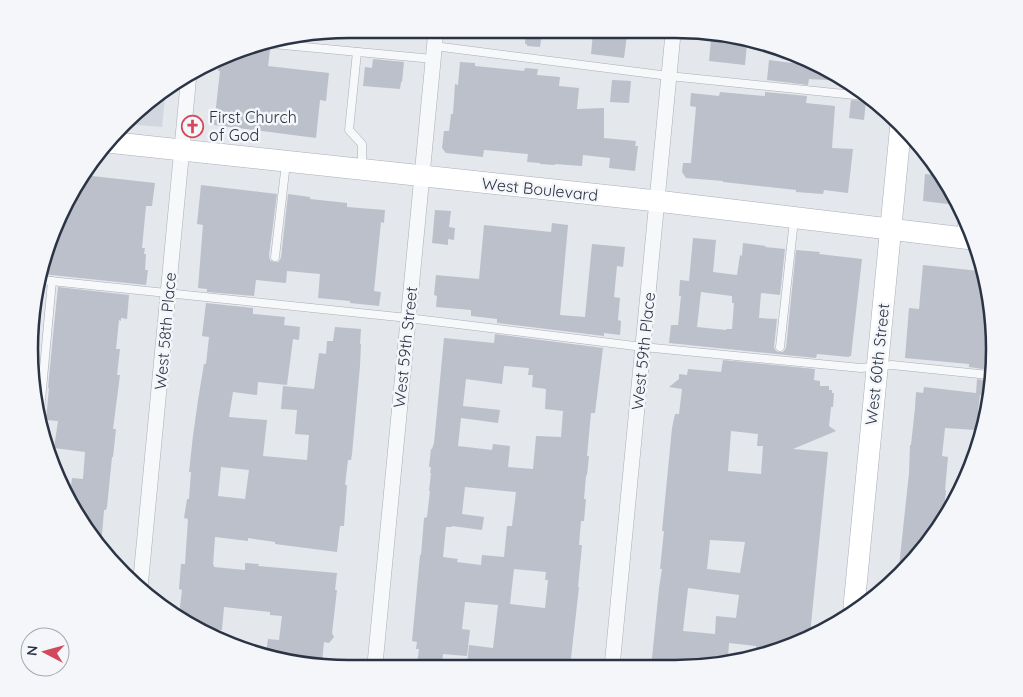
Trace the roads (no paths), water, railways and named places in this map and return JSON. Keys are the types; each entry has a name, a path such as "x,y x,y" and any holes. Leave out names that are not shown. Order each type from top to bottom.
{"main road":[{"name":"West 60th Street","path":"854,602 900,135"},
{"name":"West Boulevard","path":"115,143 657,201 965,239"}],"street":[{"name":"West 59th Street","path":"375,660 435,38"},
{"name":"West 59th Place","path":"613,660 673,38"},
{"name":"West 58th Place","path":"141,580 188,82"}],"lane":[{"path":"281,45 357,52 434,53 854,95"},
{"path":"357,52 349,130 362,144 362,169"},
{"path":"275,257 286,161"},
{"path":"780,347 795,218"},
{"path":"45,280 408,318 643,347 861,368 899,366 984,375"},
{"path":"41,397 52,281"}],"place":[{"name":"First Church of God","path":"193,126"}]}
